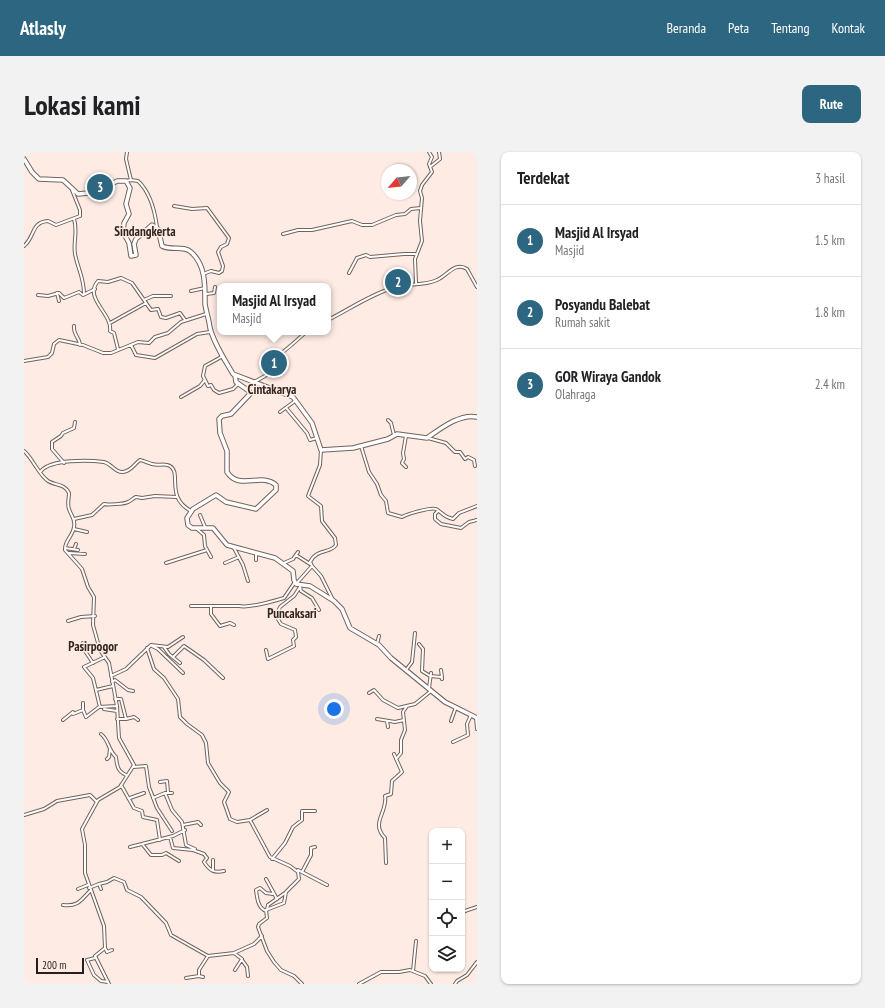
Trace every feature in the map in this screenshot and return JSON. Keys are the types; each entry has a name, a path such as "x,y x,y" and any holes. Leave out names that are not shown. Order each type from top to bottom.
{"main road":[{"path":"24,159 32,172 40,179 61,179 67,182 78,194 89,194 100,191 119,181 126,181 130,188 126,204 130,214 124,223 123,232 129,243 131,256 136,255 134,244 138,236 151,226 157,228 162,246 171,249 187,249 191,252 203,274 206,287 205,304 212,332 238,384 249,391 250,394 230,414 221,416 218,421 220,433 227,451 227,472 231,476 245,482 258,479 268,480 275,484 276,490 258,509 226,502 216,495 191,511 187,518 187,524 191,527 215,529 226,544 276,558 284,563 293,571 298,584 310,586 334,601 342,610 350,628 377,644 430,690 476,718"},
{"path":"234,375 284,392 296,400 312,423 321,450 351,448 384,440 394,435 406,434 427,438 462,418 477,417"}],"street":[{"path":"126,152 130,180"},
{"path":"428,152 436,162"},
{"path":"430,167 440,157 440,152"},
{"path":"416,283 415,254 422,242 420,191 422,185 431,172 429,164 432,158"},
{"path":"126,181 130,180 140,183 152,204 157,228"},
{"path":"24,246 30,240 33,228 39,223 48,221 56,225 80,216 71,188"},
{"path":"174,206 192,209 207,208 229,238 227,244 221,247 218,252 223,266 222,271 219,273 211,271 203,274"},
{"path":"283,234 298,230 312,230 352,221 362,225 372,225 396,215 405,214 411,210 421,208"},
{"path":"74,219 76,233 74,244 84,280 84,294"},
{"path":"349,273 357,258 366,255 370,257 415,254"},
{"path":"331,318 383,291 394,287 437,280 457,268 463,267 467,269 477,287"},
{"path":"118,349 114,333 110,331 110,323 96,300 95,289 98,281 123,278 135,285 151,310 157,309 162,318 180,313 185,320"},
{"path":"191,291 206,287"},
{"path":"206,294 214,293 215,287"},
{"path":"38,295 48,296 60,293 64,298 71,294 80,292 84,294 95,289"},
{"path":"57,293 60,301"},
{"path":"144,300 153,296 171,296"},
{"path":"110,323 146,303"},
{"path":"24,361 48,358 52,354 54,344 58,341 64,340 103,353 111,352 138,342 149,343 155,337 168,333 185,320 208,314"},
{"path":"74,326 74,332 80,341 80,345"},
{"path":"131,345 132,351 136,355 155,358 197,334 212,332"},
{"path":"253,382 272,370 271,360 278,357 281,352 302,335"},
{"path":"224,356 206,365 203,372 205,380 208,386 211,386 217,393 232,389 238,384"},
{"path":"181,397 200,386 205,380"},
{"path":"280,412 296,400"},
{"path":"287,408 307,433 310,440 317,438"},
{"path":"388,420 391,423 394,435"},
{"path":"64,463 53,450 52,442 62,436 63,433 74,428 75,422"},
{"path":"406,434 403,453 404,459 402,464 406,467"},
{"path":"427,438 446,443 455,452 460,452 465,459 468,457 475,461 475,466"},
{"path":"361,445 369,472 377,484 381,497 386,501 388,512 402,517 410,512 418,513 430,509 438,511 442,515 453,519 459,513 477,506"},
{"path":"191,606 246,608 263,602 283,598 298,584 311,565 310,560 323,550 331,550 336,545 335,538 322,521 321,506 308,496 320,465 321,450"},
{"path":"24,451 48,481 61,485 67,490 69,496 68,507 74,519 74,529 66,543 65,548 67,553 83,570 88,587 94,597 95,616 93,624 95,633 100,650 109,663 117,706 120,741 131,757 133,767"},
{"path":"41,472 46,467 74,461 104,462 117,471 122,472 131,470 140,460 151,464 168,465 174,470 177,497 183,507 191,511"},
{"path":"74,519 92,515 104,504 127,503 136,497 177,497"},
{"path":"438,511 435,514 435,519 446,525 461,528 469,522 477,520"},
{"path":"200,515 204,527"},
{"path":"197,528 204,535 210,557"},
{"path":"74,529 87,532"},
{"path":"74,549 76,544"},
{"path":"234,547 240,557 248,581"},
{"path":"65,548 78,550"},
{"path":"166,563 207,550"},
{"path":"67,553 85,554"},
{"path":"256,553 256,560"},
{"path":"284,563 293,559 297,553 321,576 334,601"},
{"path":"225,562 240,557"},
{"path":"298,584 302,591 312,598 319,610"},
{"path":"266,650 268,659 294,646 296,636 295,630 281,624 277,620 276,616 280,607 294,596 298,584"},
{"path":"211,606 211,614 220,626 230,623 234,625"},
{"path":"68,622 79,617 95,616"},
{"path":"406,670 412,662 415,633"},
{"path":"377,644 379,636"},
{"path":"164,647 183,637"},
{"path":"83,643 85,651 93,663"},
{"path":"420,644 423,649 422,671 430,676 442,678 441,670"},
{"path":"111,676 126,669 148,647 154,645 164,647 180,663"},
{"path":"148,647 153,646 158,649 183,673"},
{"path":"173,657 184,646 208,663 222,678"},
{"path":"148,647 154,669 164,678 178,698 178,713 180,717 187,724 200,732 206,743 208,762 220,783 229,792 224,801 228,817 235,822 250,820 267,810"},
{"path":"100,707 93,678 84,667 105,656"},
{"path":"369,693 374,690 383,700 395,708 417,703 430,690 431,673"},
{"path":"112,682 116,681 128,690 133,690"},
{"path":"96,690 113,686"},
{"path":"115,699 121,699 126,718"},
{"path":"83,703 83,710 86,717 100,707 117,706"},
{"path":"396,759 401,753 400,744 405,732 403,712 408,705"},
{"path":"451,721 456,707"},
{"path":"104,709 117,711"},
{"path":"64,720 72,712 74,714 83,710"},
{"path":"453,742 468,734 467,724 471,715"},
{"path":"117,719 135,717 138,720"},
{"path":"476,718 477,729"},
{"path":"377,719 395,722 404,720"},
{"path":"387,721 388,727"},
{"path":"101,734 117,758 116,765 121,772 126,775"},
{"path":"107,759 109,757 110,749"},
{"path":"386,863 386,838 382,834 378,824 385,796 391,794 392,781 402,772 394,754"},
{"path":"112,950 107,952 105,948 104,926 90,892 84,870 84,845 82,829 97,802 103,795 121,785 126,775 133,767 146,766 147,780 158,811 172,831"},
{"path":"160,782 167,781 167,792 172,810 183,825 186,845 204,854 207,858 204,862 213,872"},
{"path":"121,785 135,808 142,811 143,817 157,820 160,840"},
{"path":"153,798 167,792 172,793"},
{"path":"129,798 144,793"},
{"path":"24,815 47,808 57,801 90,795 97,802"},
{"path":"272,859 285,843 293,827 302,820 302,812 315,811"},
{"path":"250,820 257,835 272,859 327,885"},
{"path":"183,825 198,822 201,825"},
{"path":"130,848 170,837 184,830"},
{"path":"170,837 173,848 197,851"},
{"path":"142,844 151,855 156,856 166,853 179,860"},
{"path":"302,872 310,855 311,848 315,848"},
{"path":"213,860 213,872"},
{"path":"295,869 298,872 299,879 285,893 268,905 267,918 259,924 258,927 267,951 279,968 294,976 302,984"},
{"path":"213,872 224,871"},
{"path":"78,889 108,882 114,878 121,880 127,890 141,897 163,920 171,935 208,956 234,953 254,944 262,936"},
{"path":"266,879 276,900"},
{"path":"99,884 101,889"},
{"path":"273,894 266,893 260,888 256,890 258,902 262,909 267,910 282,905 285,902 285,893"},
{"path":"63,905 82,902 90,892"},
{"path":"465,911 477,907"},
{"path":"414,971 416,940"},
{"path":"105,948 96,954 95,958 87,960 91,970 101,981 108,983"},
{"path":"234,953 242,958 248,967 248,976"},
{"path":"199,976 199,970 208,956"},
{"path":"95,958 108,983"},
{"path":"235,970 242,960"},
{"path":"455,984 467,975 477,962"},
{"path":"359,984 381,972 414,971 426,977 431,984"},
{"path":"186,978 199,976 203,977"}],"place":[{"name":"GOR Wiraya Gandok","path":"100,187"},
{"name":"Posyandu Balebat","path":"398,282"},
{"name":"Masjid Al Irsyad","path":"274,363"}],"district":[{"name":"Sindangkerta","path":"145,231"},
{"name":"Cintakarya","path":"272,389"},
{"name":"Puncaksari","path":"292,613"},
{"name":"Pasirpogor","path":"93,646"}]}
